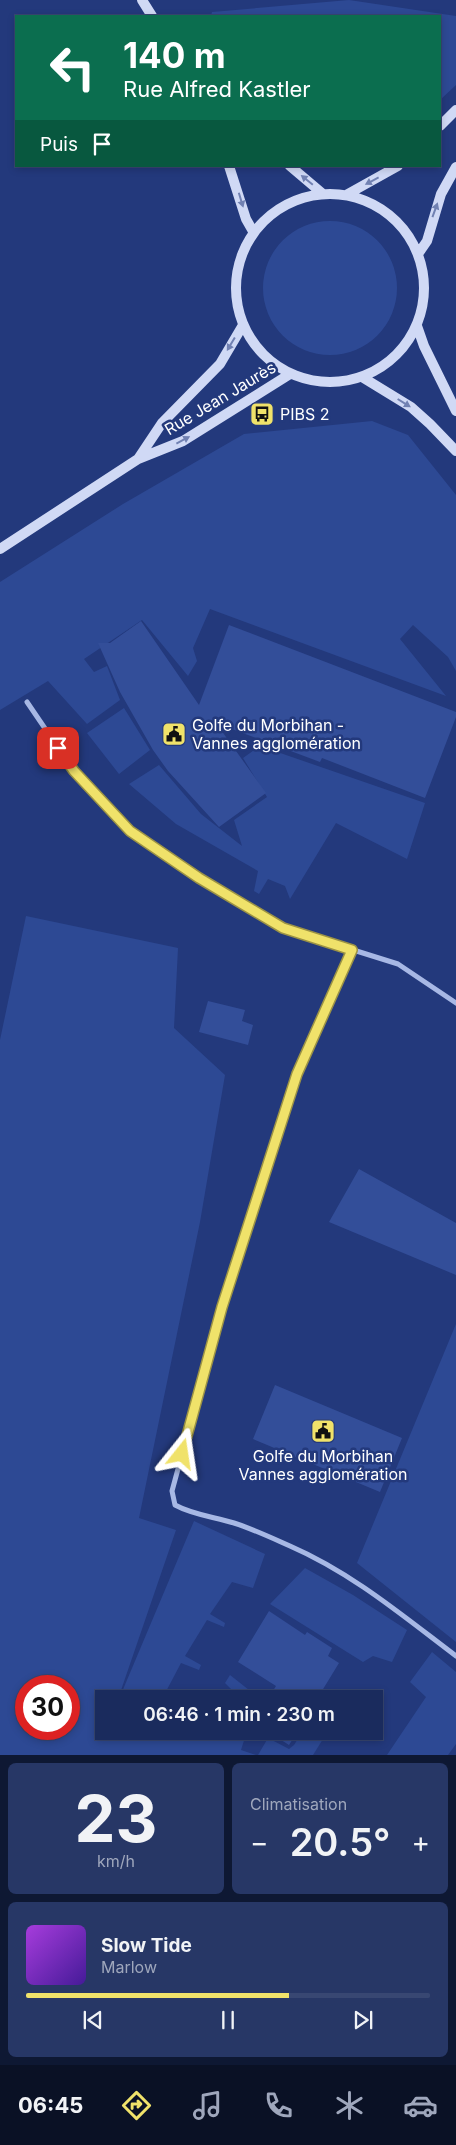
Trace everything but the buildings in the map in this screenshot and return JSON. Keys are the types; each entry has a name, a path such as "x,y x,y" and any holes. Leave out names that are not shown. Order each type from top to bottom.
{"main road":[{"path":"142,0 151,15"},
{"path":"441,125 456,110"},
{"path":"229,167 246,219 254,233"},
{"path":"291,167 323,194"},
{"path":"346,195 396,167"},
{"path":"418,254 426,240 441,194 456,168"},
{"path":"323,194 346,195 369,202 390,215 406,233 418,254 425,290 417,326 404,348 385,366 362,377 338,383 314,382 290,374 271,362 254,345 243,324 236,293 240,262 254,233 267,218 284,206 303,198 323,194"},
{"name":"Rue Jean Jaurès","path":"138,459 162,422 220,364 243,324"},
{"path":"417,326 424,346 456,411"},
{"name":"Rue Jean Jaurès","path":"0,549 138,459 183,441 290,374"},
{"path":"362,377 411,407 456,451"}],"street":[{"path":"27,702 74,771 130,831 199,878 283,928 398,964 456,1003"},
{"path":"352,950 297,1074 222,1307 172,1490 176,1505 183,1510 234,1523 292,1547 348,1576 387,1603 456,1656"}],"shaded area":[{"path":"349,0 456,16 456,85 441,99 441,15 211,15 212,12"},
{"path":"330,221 356,226 378,240 392,262 397,288 392,314 378,336 356,350 330,355 304,350 282,336 268,314 263,288 268,262 282,240 304,226"},
{"path":"372,421 408,435 456,495 456,671 448,657 413,625 400,639 446,696 210,609 193,648 197,661 188,676 142,620 84,659 94,672 107,666 120,700 87,724 48,681 0,710 0,582 123,504 244,434"},
{"path":"124,708 150,750 119,774 87,733"},
{"path":"260,746 425,803 407,859 336,823 290,899 285,886 268,879 259,894 254,891 258,871 176,824 129,784 159,765 201,814 242,846 234,820 267,797 243,758"},
{"path":"26,916 178,948 174,1028 225,1075 200,1222 139,1518 176,1530 121,1690 95,1690 95,1740 244,1740 241,1750 256,1755 0,1755 0,1040"},
{"path":"456,1324 456,1642 357,1563"},
{"path":"194,1521 265,1554 253,1588 232,1582 210,1614 225,1623 224,1627 207,1620 185,1656 201,1665 199,1670 181,1663 167,1690 123,1690"},
{"path":"305,1568 353,1595 407,1630 392,1662 373,1656 363,1662 270,1604"},
{"path":"432,1652 456,1672 456,1744 448,1755 387,1755 426,1697 410,1682"},
{"path":"230,1675 249,1690 232,1690 225,1683"},
{"path":"267,1740 272,1740 289,1749 297,1740 322,1740 313,1755 258,1755"}],"place":[{"name":"PIBS 2","path":"262,414"},
{"name":"Golfe du Morbihan - Vannes agglomération","path":"174,734"},
{"name":"Golfe du Morbihan Vannes agglomération","path":"323,1431"}],"route":[{"path":"58,748 74,771 130,831 199,878 283,928 352,950 297,1074 222,1307 182,1454"}]}
